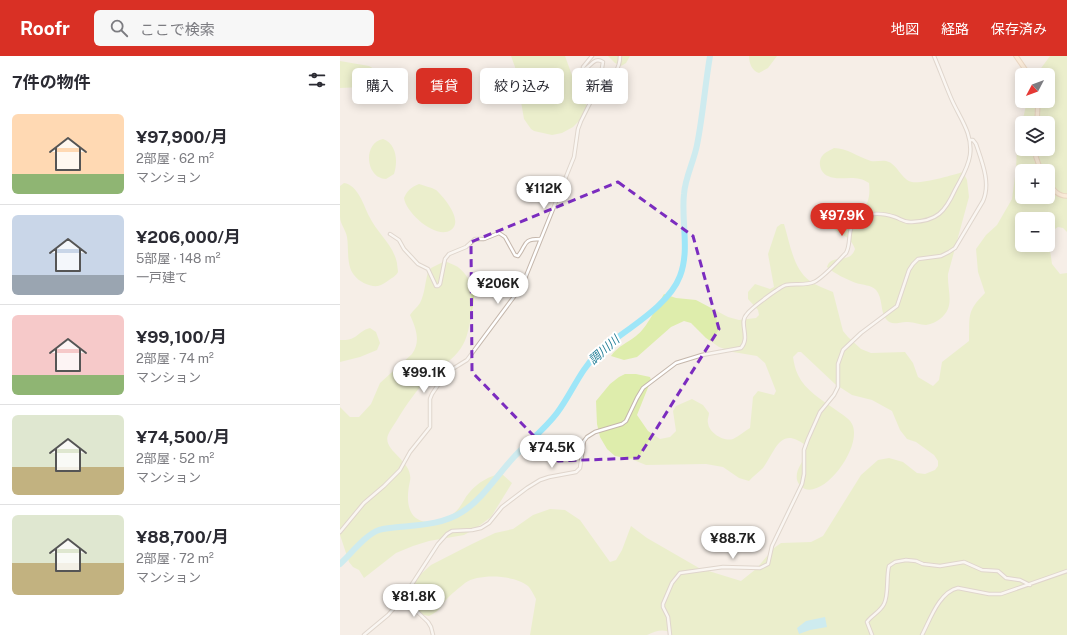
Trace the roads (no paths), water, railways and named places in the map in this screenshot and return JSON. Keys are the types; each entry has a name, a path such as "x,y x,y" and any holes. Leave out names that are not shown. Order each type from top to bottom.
{"main road":[{"path":"1016,56 1024,68"},
{"path":"1055,192 1063,196 1067,196"}],"street":[{"path":"583,68 592,56"},
{"path":"618,68 620,56"},
{"path":"364,635 388,615 403,598 438,544 447,534 452,531 481,528 489,523 502,507 540,480 576,472 580,468 584,442 587,437 595,432 622,424 626,421 643,388 676,363 741,348 745,340 744,322 746,314 784,286 809,284 817,280 846,253 848,250 849,235 852,226 860,218 874,214 881,214 911,223 936,217 944,210 965,174 970,154 970,140 966,126 951,98 934,56"},
{"path":"587,68 592,62 600,59 603,62 602,68"},
{"path":"340,532 364,503 400,470 410,452 426,434 430,427 430,406 432,394 446,373 467,360 519,290 528,272 540,238 574,157 578,129 590,104"},
{"path":"670,635 668,617 663,604 672,583 680,573 723,566 760,568 768,564 772,546 802,484 804,474 804,450 808,439 820,412 834,395 838,387 838,364 843,350 897,306 909,270 918,259 941,256 955,248 986,195 987,183 976,144 973,140 970,140"},
{"path":"390,234 398,240 418,264 431,272 434,284 436,286 440,284 445,259 447,256 466,247 475,239 484,239 495,234 502,234 506,237 515,255 518,256 526,242 540,238"},
{"path":"872,635 867,622 881,609 885,603 887,589 886,577 889,566 895,562 906,560 940,566 964,562 982,570 998,571 1006,578 1020,580 1030,585"},
{"path":"922,635 939,603 949,591 953,589 958,588 989,594 1001,594 1067,572"},
{"path":"403,598 428,622 431,626 433,635"}],"water":[{"path":"825,617 827,627 810,630 799,634 797,628 806,621"}],"waterway":[{"name":"調川川","path":"340,564 363,540 374,532 389,528 423,525 448,519 470,507 514,457 552,419 581,374 598,353 655,309 674,288 683,266 685,246 683,204 685,188 697,145 710,56"}]}
